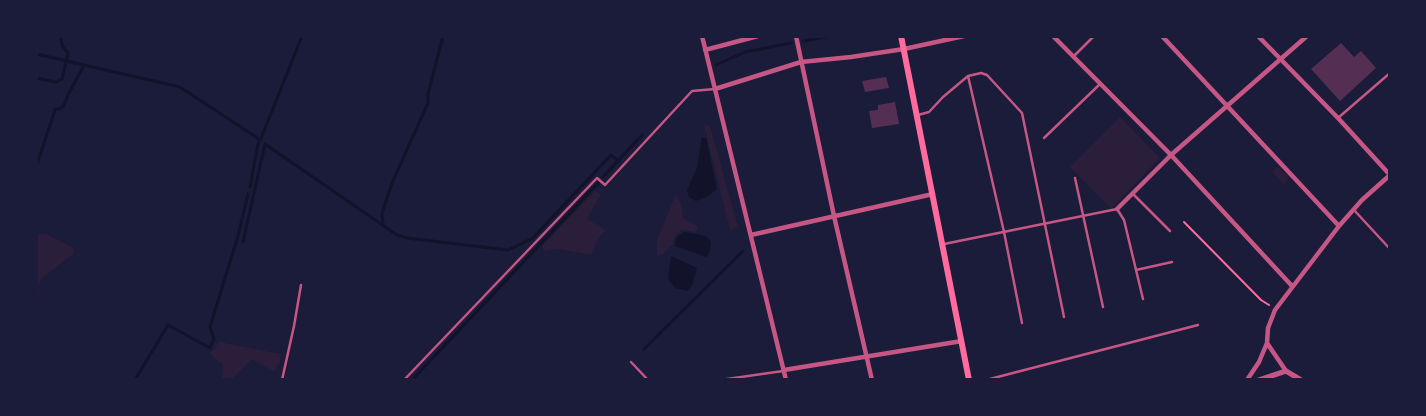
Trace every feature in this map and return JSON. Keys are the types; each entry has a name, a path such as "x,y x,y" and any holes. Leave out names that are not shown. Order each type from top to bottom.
{"main road":[{"path":"901,36 969,380"}],"street":[{"path":"702,36 786,380"},
{"path":"705,50 758,36"},
{"path":"796,36 834,216 872,380"},
{"path":"715,89 802,62 904,49 964,36"},
{"path":"1053,36 1171,155 1292,286"},
{"path":"1162,36 1339,226"},
{"path":"1247,380 1259,362 1267,342 1268,328 1275,310 1339,226 1390,175 1338,118 1258,36"},
{"path":"1117,209 1171,155 1307,36"},
{"path":"751,235 933,194"},
{"path":"784,370 962,341"},
{"path":"1267,342 1286,371 1301,380"},
{"path":"1259,380 1286,371"}],"lane":[{"path":"1073,57 1094,36"},
{"path":"917,116 928,112 968,76 981,73 988,75 1022,113 1064,317"},
{"path":"1338,118 1390,73"},
{"path":"968,76 1004,232 1022,323"},
{"path":"1044,138 1100,84"},
{"path":"404,380 597,178 605,185 692,91 715,89"},
{"path":"1075,178 1103,307"},
{"path":"1133,194 1170,231"},
{"path":"943,245 1117,209 1124,220 1143,299"},
{"path":"1354,210 1390,249"},
{"path":"1136,270 1172,262"},
{"path":"282,380 301,285"},
{"path":"986,380 1198,325"},
{"path":"631,362 648,380"},
{"path":"720,380 784,370"}],"path":[{"path":"1184,222 1261,300 1275,310"}],"shaded area":[{"path":"1120,117 1160,158 1111,209 1070,167"},
{"path":"704,125 710,126 738,227 730,230"},
{"path":"702,137 706,138 717,189 708,196 696,201 689,197 687,190 697,168"},
{"path":"1278,166 1289,178 1283,184 1272,172"},
{"path":"595,191 601,194 587,219 606,230 598,239 591,255 559,249 544,251 542,246"},
{"path":"676,194 682,206 683,218 699,227 695,232 682,230 675,236 672,245 662,255 657,256 657,240"},
{"path":"684,232 706,236 711,242 709,254 706,257 675,246 676,238"},
{"path":"37,234 46,234 73,248 74,253 41,279 38,287 39,296 36,301"},
{"path":"671,256 697,268 692,286 687,291 675,288 668,279"},
{"path":"219,342 281,354 280,362 274,372 252,359 231,380 219,380 222,377 223,365 210,354"}],"building":[{"path":"1341,43 1354,57 1361,51 1376,68 1340,101 1311,69"},
{"path":"886,77 889,88 865,92 862,81"},
{"path":"895,102 899,124 872,128 869,111 878,110 878,105"}],"waterway":[{"path":"36,78 56,82 62,79 68,53 63,47 60,36"},
{"path":"260,141 302,36"},
{"path":"383,225 382,213 392,183 428,103 428,94 443,36"},
{"path":"804,41 831,36"},
{"path":"716,65 745,52 791,43"},
{"path":"36,54 180,87 259,139 250,187"},
{"path":"36,167 55,110 63,107 84,65"},
{"path":"603,177 642,135"},
{"path":"243,242 265,144 397,235 407,238 508,250 533,238 611,155 619,161"},
{"path":"412,380 598,183"},
{"path":"135,380 168,325 210,348 214,339 210,327 238,236 248,194"},
{"path":"644,349 743,251"}]}
